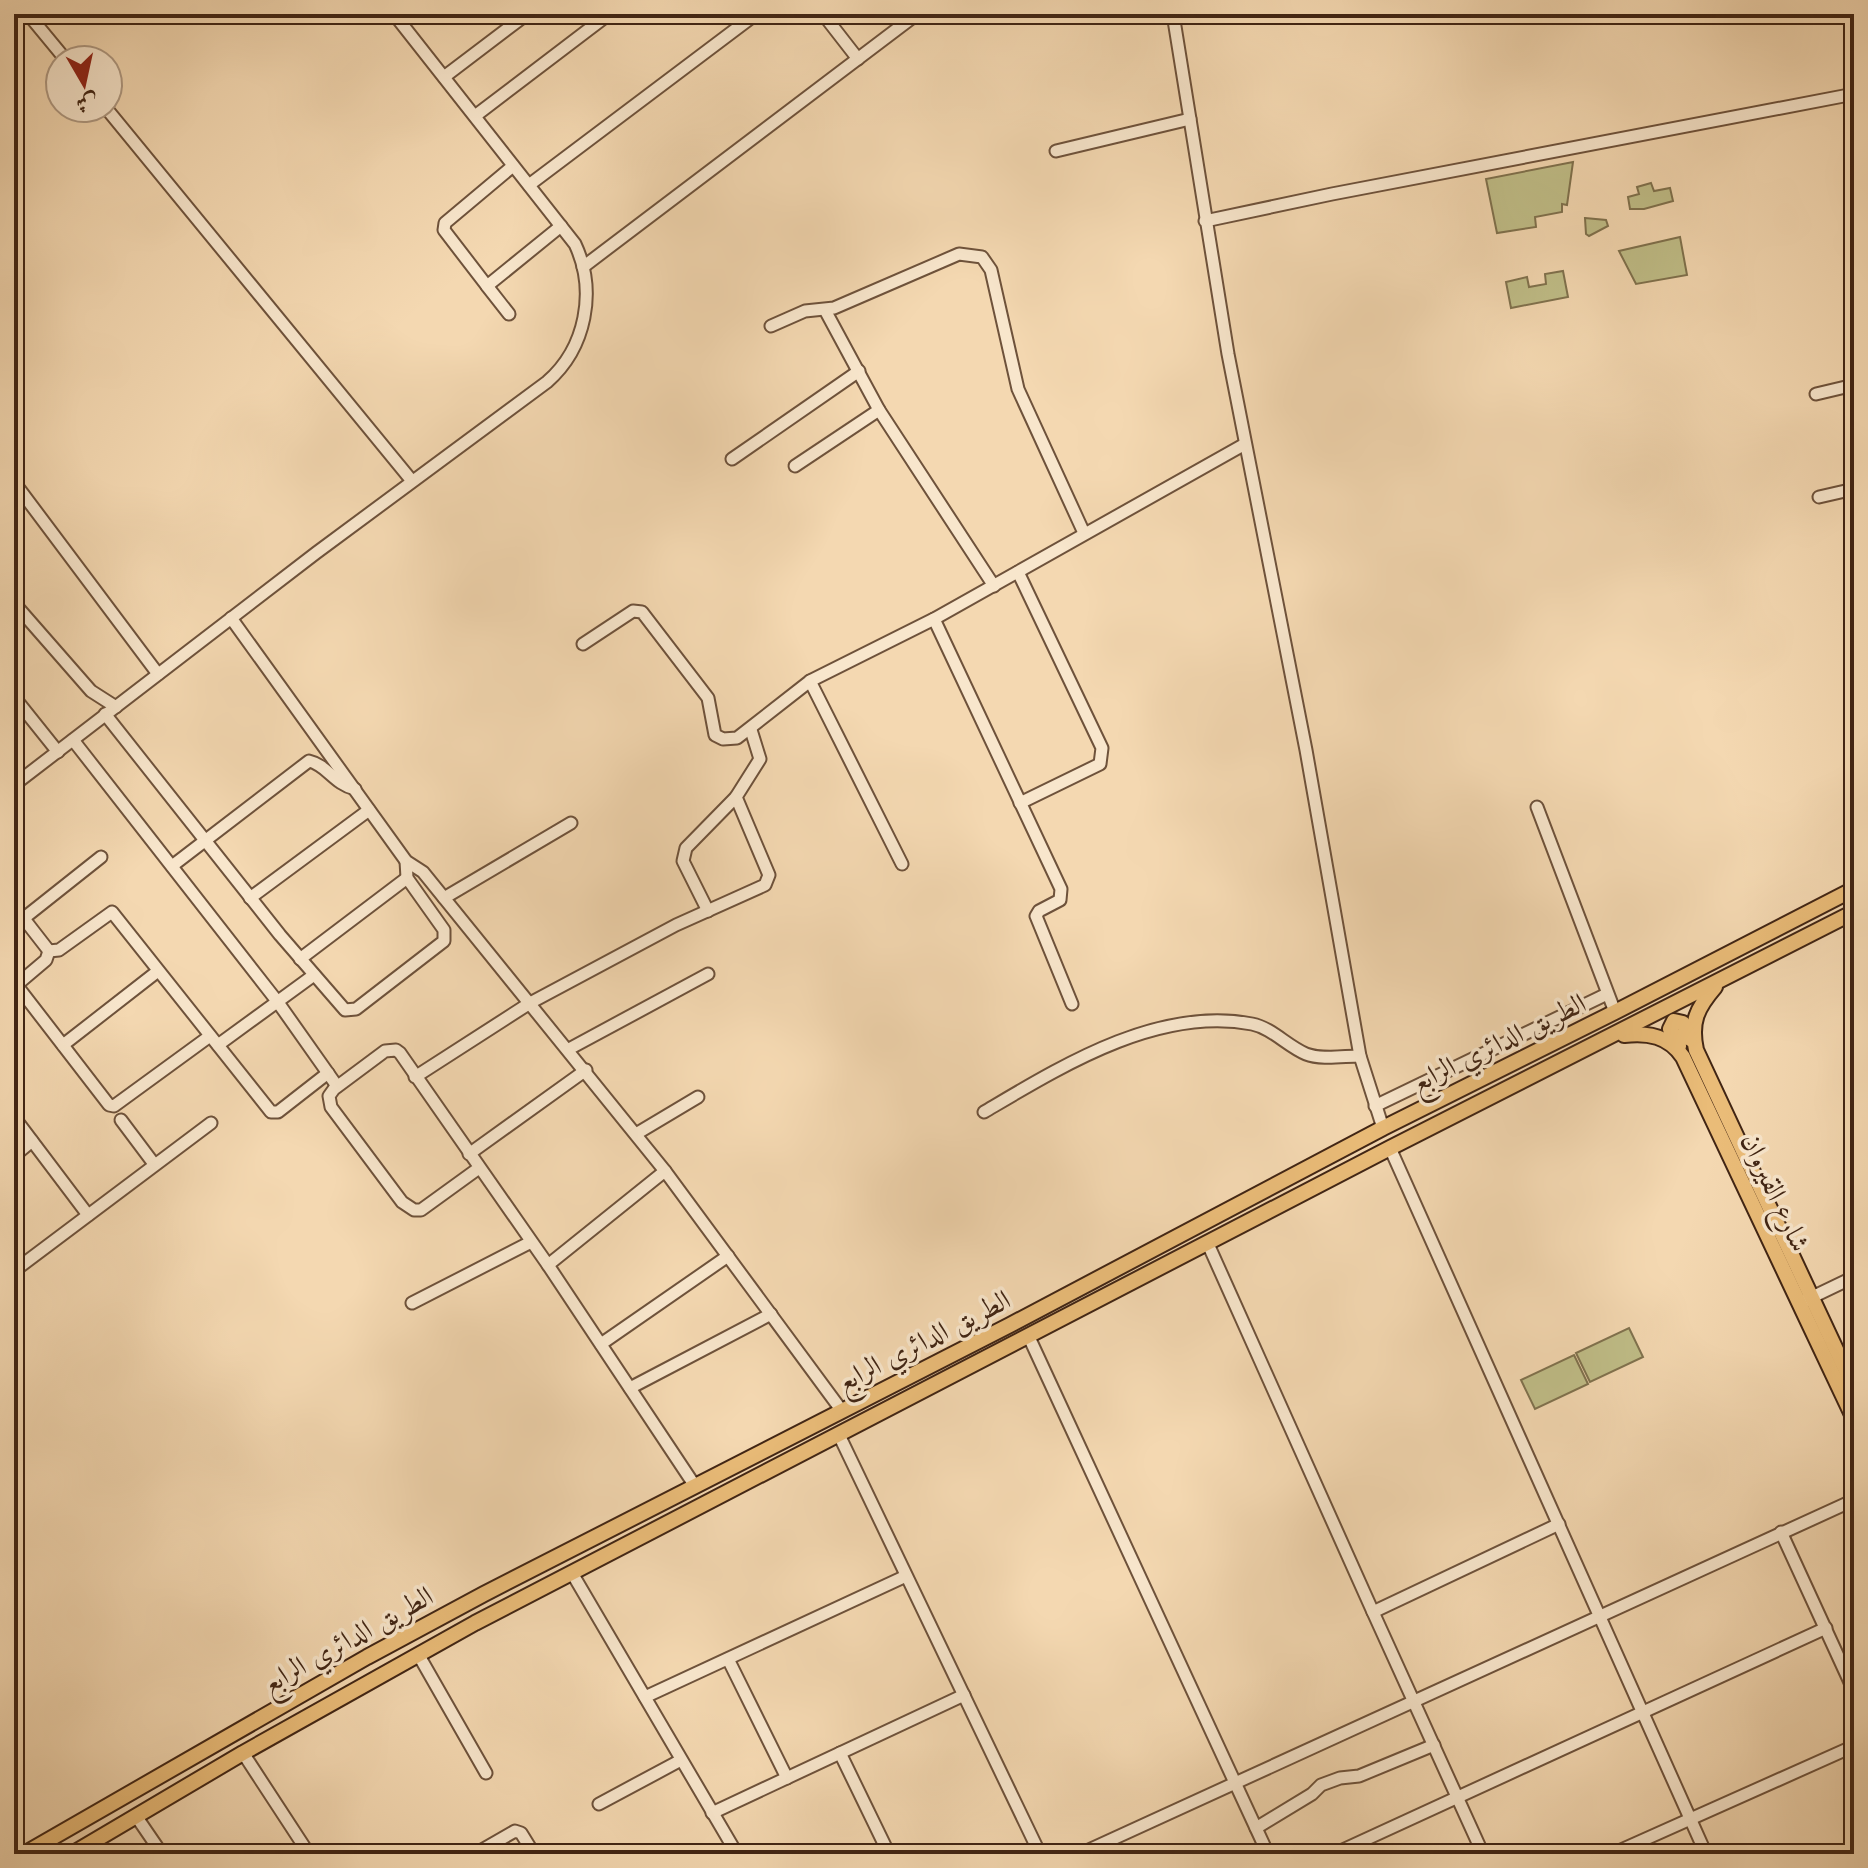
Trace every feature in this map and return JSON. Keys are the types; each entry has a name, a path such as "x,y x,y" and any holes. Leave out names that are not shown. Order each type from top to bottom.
{"main road":[{"name":"الطريق الدائري الرابع","path":"33,1852 378,1650 1383,1128 1854,889"},
{"name":"الطريق الدائري الرابع","path":"72,1854 418,1654 1028,1335 1854,912"},
{"name":"شارع القيروان","path":"1721,980 1695,1015 1688,1051 1806,1300 1854,1388"},
{"path":"1615,1036 1654,1035 1688,1051"},
{"name":"شارع القيروان","path":"1806,1300 1854,1419"},
{"path":"769,1449 779,1466"}],"street":[{"path":"28,14 53,44"},
{"path":"14,785 412,481 533,393 560,370 577,344 586,304 583,267 575,244 394,14"},
{"path":"475,116 609,14"},
{"path":"823,14 858,59"},
{"path":"583,267 917,14"},
{"path":"1173,14 1205,221 1245,444 1306,750 1360,1056 1383,1128"},
{"path":"444,77 524,15"},
{"path":"529,185 749,16"},
{"path":"1205,221 1854,94"},
{"path":"1056,151 1190,119"},
{"path":"119,124 412,481"},
{"path":"509,314 444,230 445,223 513,166"},
{"path":"487,286 561,226"},
{"path":"771,326 805,311 825,310 959,254 977,255 986,260 1020,393 1084,533"},
{"path":"825,310 879,410 994,586"},
{"path":"732,459 859,371"},
{"path":"1816,394 1854,385"},
{"path":"795,466 879,410"},
{"path":"583,644 633,611 642,612 708,698 716,737 735,739 751,730 777,705 810,681 934,619 1245,444"},
{"path":"14,482 158,674"},
{"path":"1819,497 1854,489"},
{"path":"1018,572 1102,748 1103,756 1100,764 1020,803"},
{"path":"14,603 111,710 250,898 339,1005 350,1011 444,941 444,930 407,878 406,861"},
{"path":"231,618 406,861 423,872 586,1070 665,1171 842,1411"},
{"path":"934,619 1061,889 1060,900 1039,911 1036,916 1072,1004"},
{"path":"810,681 902,864"},
{"path":"14,697 58,752"},
{"path":"708,911 683,861 683,854 736,797 760,759 751,730"},
{"path":"73,740 277,1001 337,1086"},
{"path":"172,866 309,761 315,761 337,783 355,789"},
{"path":"415,1077 530,1003 676,925 763,887 770,878 736,797"},
{"path":"1537,807 1615,1012"},
{"path":"250,898 369,810"},
{"path":"444,898 571,823"},
{"path":"18,922 101,857"},
{"path":"300,959 407,878"},
{"path":"14,906 18,922 49,951 59,950 110,911 115,914 274,1113 328,1073"},
{"path":"49,951 46,960 18,987 112,1106 314,975"},
{"path":"63,1045 158,971"},
{"path":"569,1049 708,974"},
{"path":"1375,1106 1607,994"},
{"path":"984,1112 1091,1055 1133,1037 1175,1025 1232,1022 1256,1025 1311,1056 1360,1056"},
{"path":"479,1168 421,1210 409,1208 331,1107 329,1096 337,1086 385,1051 392,1049 400,1053 548,1265 695,1486"},
{"path":"469,1154 586,1070"},
{"path":"636,1134 698,1097"},
{"path":"14,1117 88,1215"},
{"path":"121,1120 154,1164"},
{"path":"14,1271 211,1123"},
{"path":"14,1156 32,1141"},
{"path":"1390,1148 1706,1854"},
{"path":"548,1265 665,1171"},
{"path":"412,1303 531,1242"},
{"path":"1208,1244 1483,1854"},
{"path":"601,1344 728,1256"},
{"path":"1806,1300 1854,1277"},
{"path":"630,1388 771,1314"},
{"path":"1028,1335 1268,1854"},
{"path":"839,1435 1040,1854"},
{"path":"1080,1854 1854,1500"},
{"path":"1373,1612 1559,1524"},
{"path":"1781,1532 1854,1691"},
{"path":"572,1573 737,1854"},
{"path":"645,1697 906,1576"},
{"path":"1334,1854 1826,1628"},
{"path":"418,1654 486,1773"},
{"path":"728,1659 787,1778"},
{"path":"712,1813 964,1695"},
{"path":"1256,1828 1312,1794 1321,1785 1340,1778 1359,1776 1434,1745"},
{"path":"1612,1854 1854,1746"},
{"path":"243,1753 309,1854"},
{"path":"840,1753 889,1854"},
{"path":"599,1804 681,1760"},
{"path":"136,1816 162,1854"},
{"path":"475,1854 515,1831 521,1833 534,1854"}],"shaded area":[{"path":"1573,162 1567,205 1562,204 1562,212 1535,217 1536,227 1497,233 1486,179"},
{"path":"1651,183 1654,191 1670,188 1673,201 1644,209 1630,209 1628,197 1639,194 1637,187"},
{"path":"1585,218 1606,220 1608,226 1589,236 1586,234"},
{"path":"1680,237 1687,275 1636,284 1619,251"},
{"path":"1563,271 1568,297 1511,308 1506,282 1527,277 1529,287 1546,284 1545,274"},
{"path":"1629,1328 1643,1357 1590,1382 1576,1353"},
{"path":"1574,1355 1588,1384 1535,1409 1521,1380"}]}
